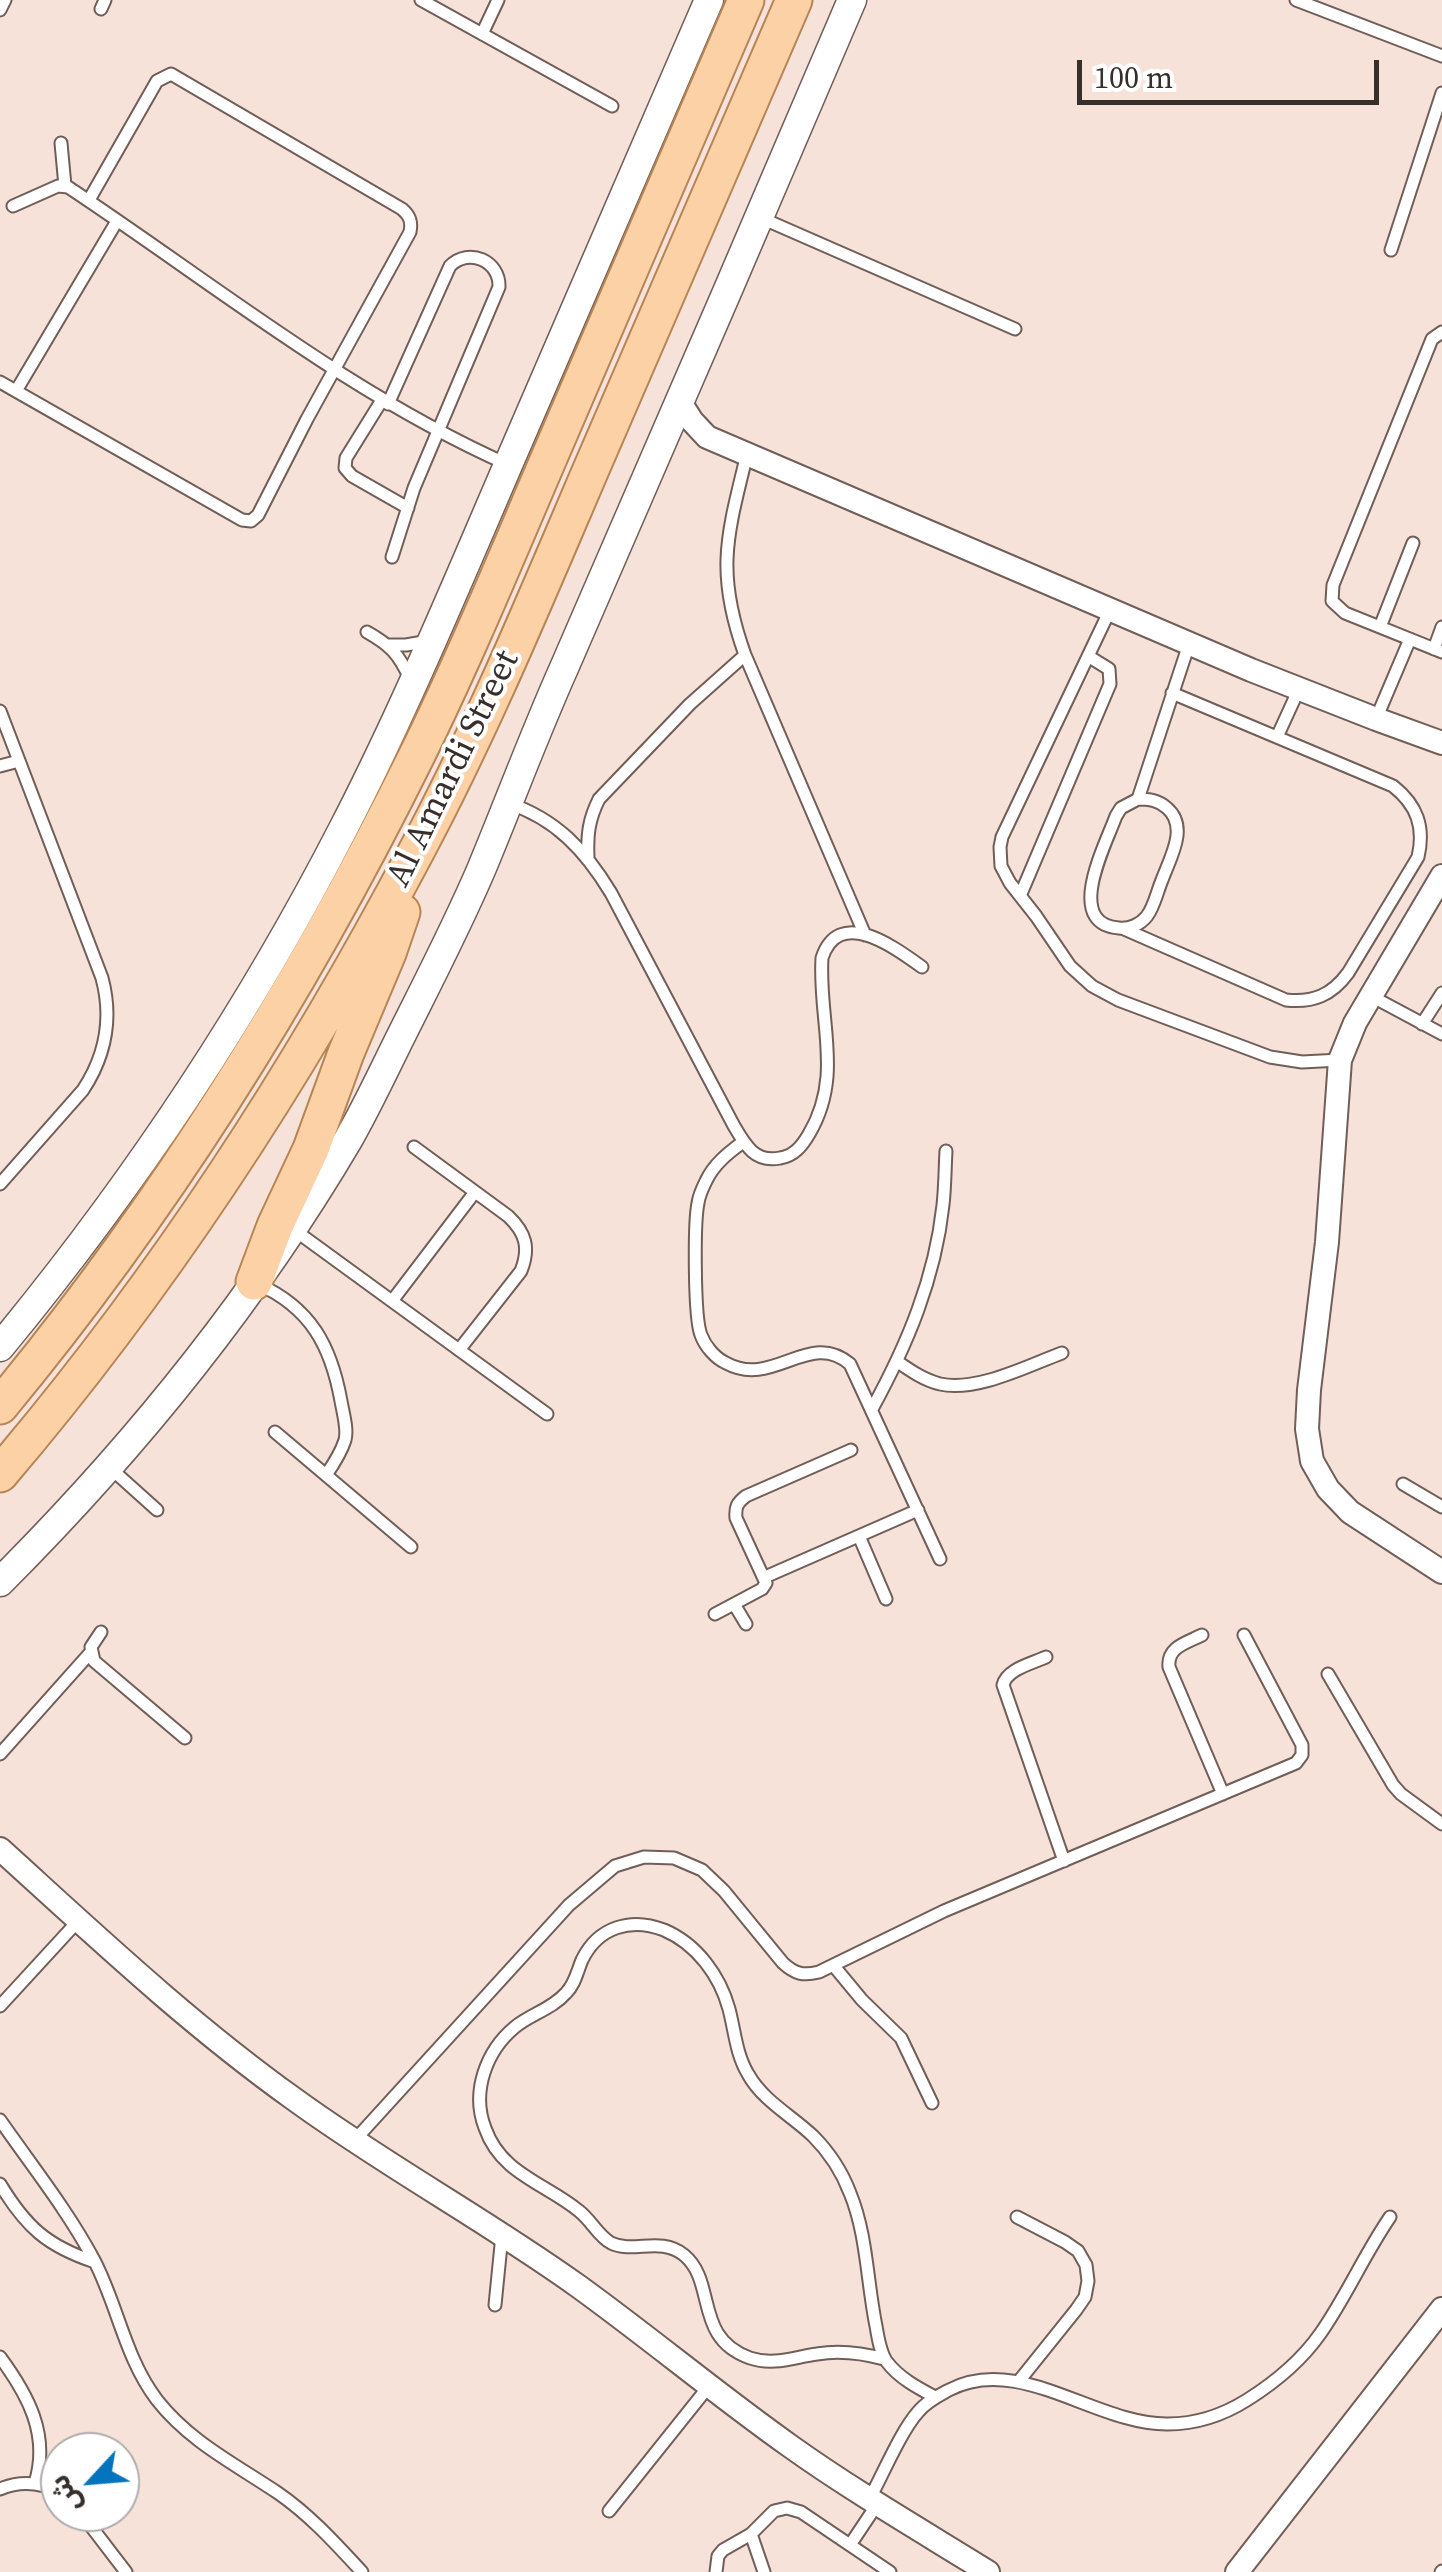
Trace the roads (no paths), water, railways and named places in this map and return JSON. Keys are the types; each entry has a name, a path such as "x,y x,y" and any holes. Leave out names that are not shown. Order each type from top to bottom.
{"main road":[{"name":"Al Amardi Street","path":"0,1406 87,1296 198,1140 291,990 376,837 453,680 746,0"},
{"name":"Al Amardi Street","path":"0,1474 104,1344 228,1172 329,1011 417,851 494,695 794,0"},
{"path":"254,1282 275,1226 312,1149 393,940 417,851"}],"street":[{"path":"0,1347 80,1247 228,1030 342,830 433,640 709,0"},
{"path":"0,1582 108,1466 178,1383 292,1230 349,1138 456,926 852,0"},
{"path":"680,402 707,438"},
{"path":"660,449 683,440 707,438 1189,644 1376,720 1442,742"},
{"path":"1442,876 1355,1022 1340,1060 1327,1242 1307,1429 1312,1461 1328,1488 1350,1512 1442,1572"},
{"path":"0,1849 239,2059 354,2142 577,2286 794,2449 988,2572"},
{"path":"1237,2572 1442,2309"}],"lane":[{"path":"0,10 5,0"},
{"path":"421,0 612,106"},
{"path":"482,34 498,0"},
{"path":"1296,0 1442,56"},
{"path":"0,382 246,521 258,516 410,232 410,219 402,208 171,74 158,82 89,200"},
{"path":"1390,250 1442,93"},
{"path":"61,144 65,186"},
{"path":"14,206 65,186 334,370 437,431 508,464"},
{"path":"759,217 1015,329"},
{"path":"16,391 117,221"},
{"path":"392,557 437,431 499,287 499,275 492,266 470,256 459,258 450,266 385,402 346,458 345,468 352,476 408,508"},
{"path":"1442,332 1432,339 1333,584 1332,602 1337,608 1438,651 1442,627"},
{"path":"747,454 728,528 727,592 734,624 865,935"},
{"path":"1380,627 1413,543"},
{"path":"1110,610 1002,837 1002,866 1010,884 1070,966 1104,993 1270,1057 1302,1062 1340,1060"},
{"path":"367,632 389,645 412,686"},
{"path":"1376,720 1410,639"},
{"path":"389,645 433,640"},
{"path":"1138,799 1189,644"},
{"path":"588,856 587,832 599,799 744,654"},
{"path":"1020,896 1110,684 1109,669 1088,656"},
{"path":"1277,737 1299,689"},
{"path":"1124,928 1148,915 1176,840 1176,822 1165,806 1156,801 1138,799 1121,808 1116,816 1089,892 1090,906 1098,918 1286,1000 1315,999 1339,984 1418,857 1422,841 1415,810 1393,786 1172,693"},
{"path":"0,711 102,978 108,1009 100,1058 84,1090 0,1184"},
{"path":"1,765 19,761"},
{"path":"508,803 553,824 588,856 742,1142 754,1155 771,1160 788,1157 802,1146 824,1099 828,1073 822,958 826,946 836,935 865,935 904,954 922,968"},
{"path":"1422,1024 1442,994"},
{"path":"1370,996 1442,1034"},
{"path":"742,1142 722,1157 707,1178 698,1202 696,1314 700,1334 710,1351 725,1363 744,1370 764,1370 825,1351 839,1354 850,1364 940,1559"},
{"path":"414,1146 519,1227 526,1241 521,1271 460,1350"},
{"path":"872,1409 898,1362 934,1259 946,1151"},
{"path":"392,1301 475,1192"},
{"path":"292,1230 547,1414"},
{"path":"254,1282 298,1309 325,1347 339,1392 346,1437 326,1476"},
{"path":"898,1362 939,1384 963,1386 1062,1354"},
{"path":"275,1432 411,1547"},
{"path":"715,1614 762,1589 766,1583 736,1518 739,1501 851,1450"},
{"path":"108,1466 157,1510"},
{"path":"1403,1484 1442,1507"},
{"path":"764,1577 918,1510"},
{"path":"858,1536 886,1599"},
{"path":"734,1604 746,1624"},
{"path":"0,1754 91,1652 101,1632"},
{"path":"354,2142 570,1905 615,1866 644,1857 674,1858 702,1870 782,1963 793,1972 806,1975 944,1911 1288,1768 1302,1755 1302,1745 1244,1635"},
{"path":"1202,1636 1172,1651 1169,1667 1223,1794"},
{"path":"91,1652 97,1664 184,1738"},
{"path":"1046,1658 1010,1674 1002,1685 1064,1861"},
{"path":"1328,1674 1392,1784 1442,1824"},
{"path":"0,2006 79,1920"},
{"path":"884,2359 861,2228 849,2190 813,2136 762,2094 749,2077 739,2056 721,1986 707,1964 667,1931 644,1923 619,1925 597,1938 564,1996 517,2025 496,2045 484,2071 480,2100 484,2128 498,2154 514,2170 583,2214 612,2243 654,2244 682,2252 699,2274 718,2334 731,2348 766,2362 835,2352 884,2359 908,2381 935,2397"},
{"path":"833,1964 862,2000 901,2038 932,2103"},
{"path":"0,2120 95,2262 130,2355 157,2399 192,2437 280,2495 322,2529 362,2572"},
{"path":"0,2184 22,2218 43,2238 68,2253 95,2262"},
{"path":"1017,2217 1078,2252 1086,2265 1088,2282 1085,2297 1019,2381"},
{"path":"850,2545 909,2426 918,2411 935,2397 976,2380 998,2379 1019,2381 1132,2418 1165,2425 1199,2422 1271,2383 1296,2362 1318,2337 1390,2217"},
{"path":"495,2305 502,2235"},
{"path":"0,2358 32,2408 40,2438 36,2483"},
{"path":"608,2511 709,2386"},
{"path":"0,2489 12,2484 40,2484"},
{"path":"716,2572 723,2550 750,2534 774,2511 788,2508 890,2572"},
{"path":"95,2532 126,2572"},
{"path":"750,2534 764,2572"}]}
